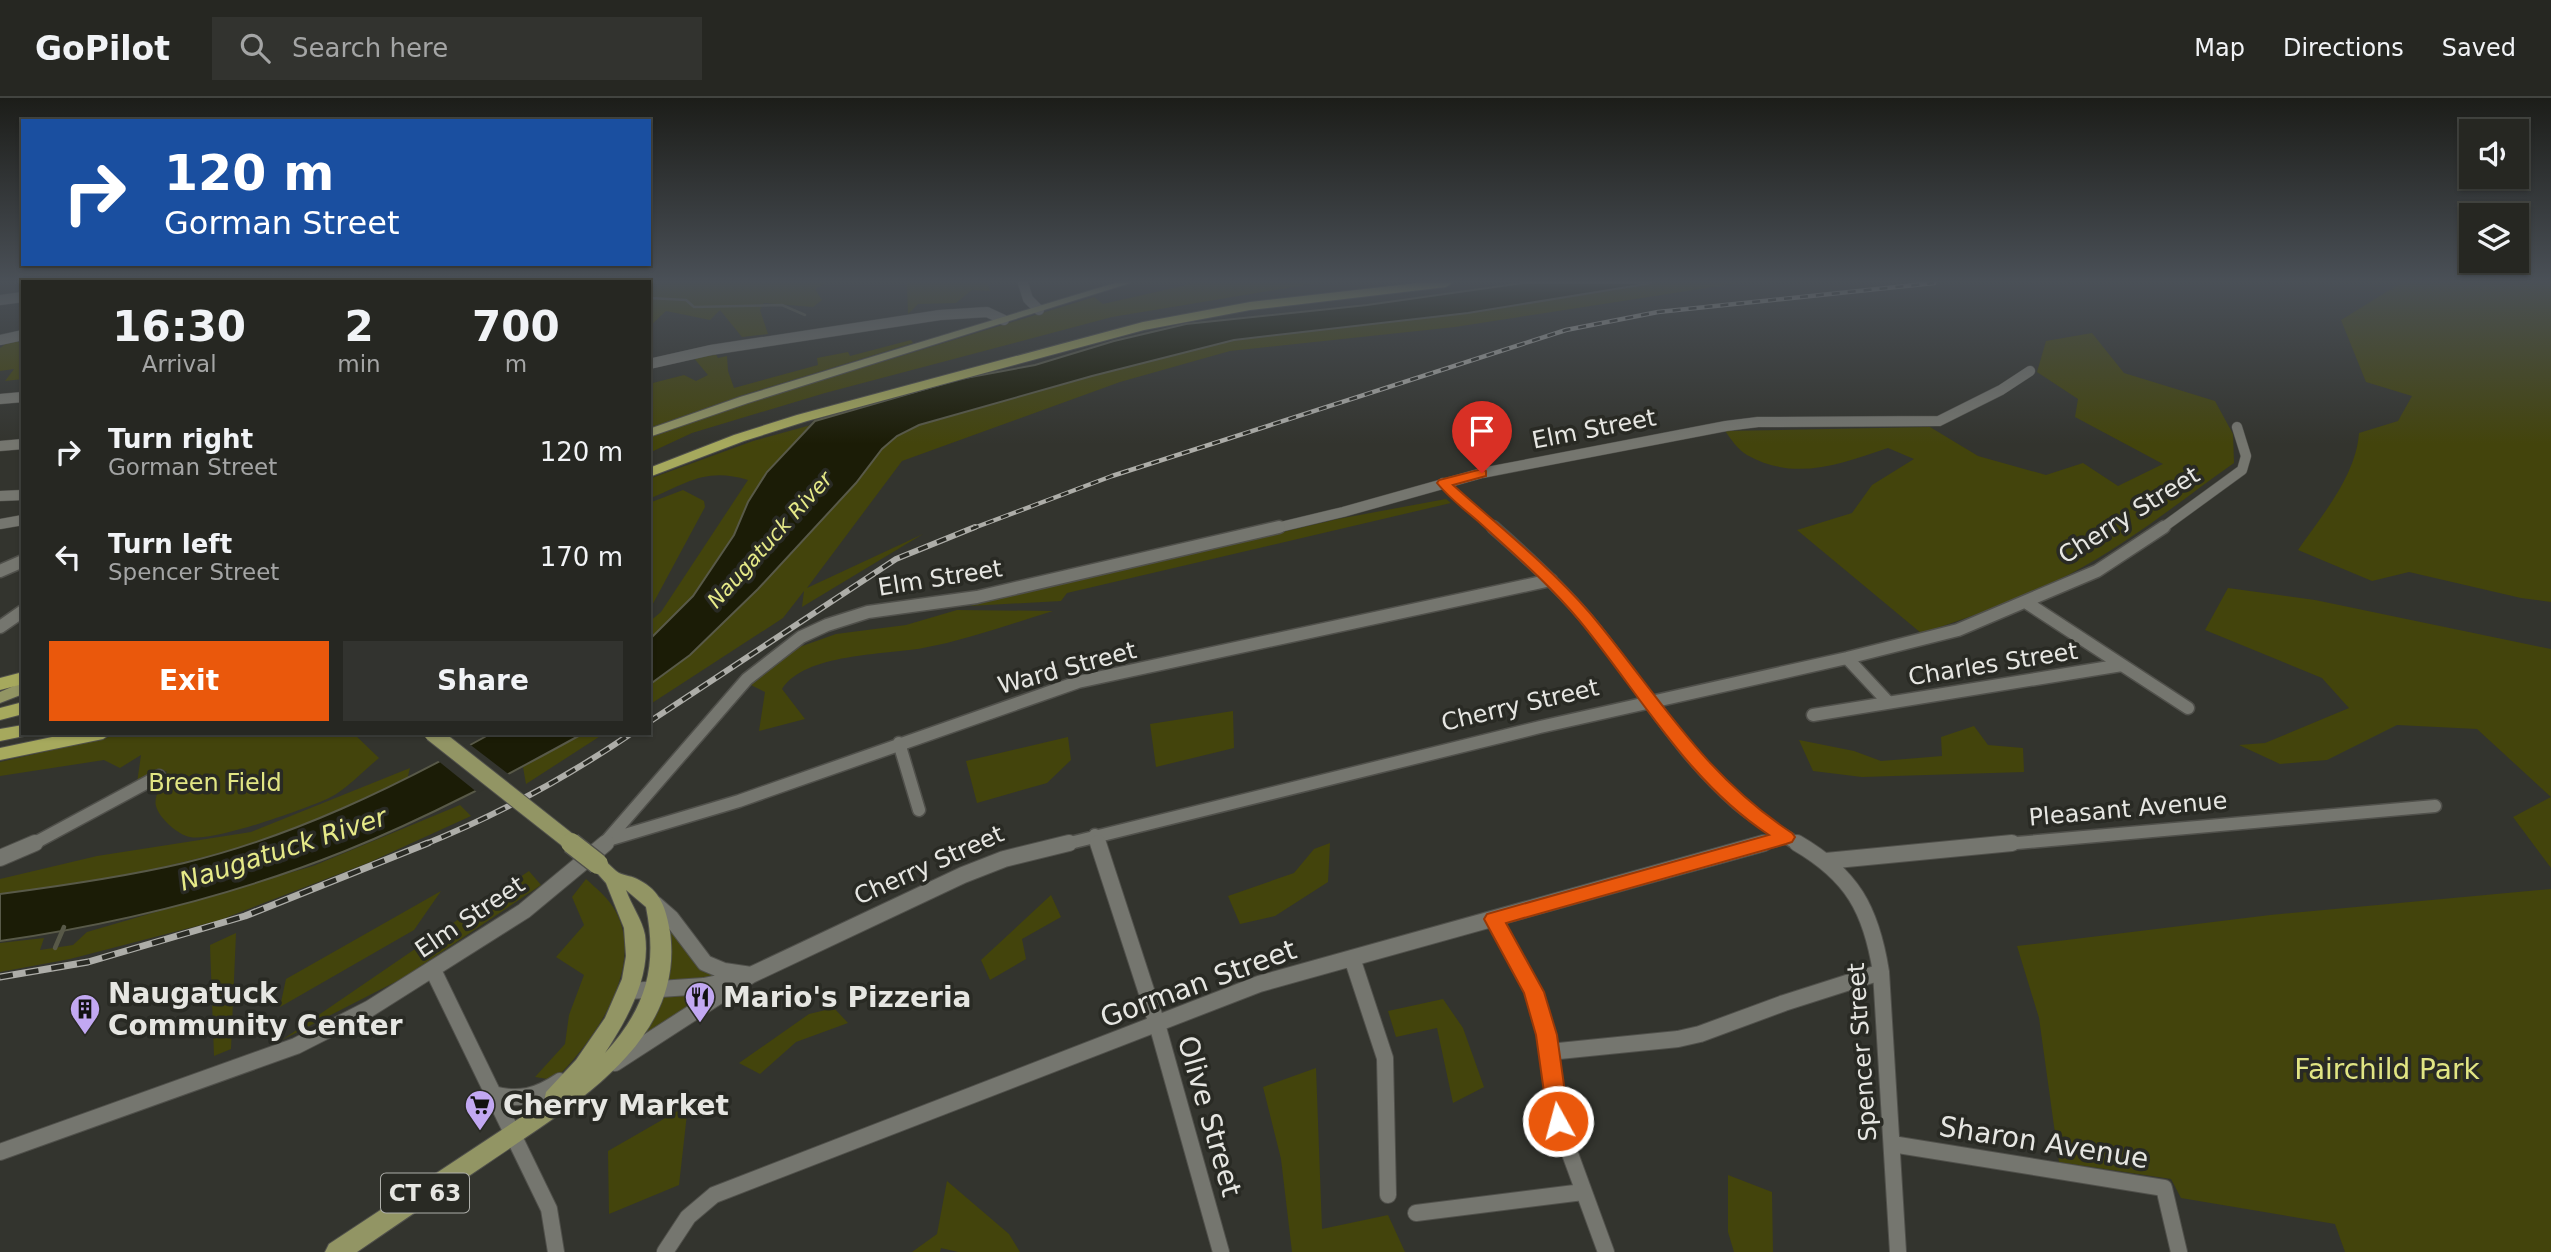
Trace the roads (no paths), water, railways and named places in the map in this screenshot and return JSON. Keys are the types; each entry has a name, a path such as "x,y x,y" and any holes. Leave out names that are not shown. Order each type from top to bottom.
{"highway":[{"path":"651,463 742,428 802,409 1067,337"},
{"path":"651,472 739,438 822,412 1102,337"},
{"path":"0,684 21,679"},
{"path":"0,735 21,731"},
{"path":"0,754 93,735"}],"main road":[{"path":"651,432 744,400 948,337"},
{"path":"9,704 21,689"},
{"name":"Cherry Street","path":"337,1252 513,1135 597,1062 640,1021 656,989 663,953 654,903 630,883 615,880 435,735"},
{"name":"Cherry Street","path":"597,1062 630,990 635,968 636,937 616,892 615,880"}],"street":[{"path":"651,364 711,350 797,337"},
{"name":"Elm Street","path":"0,1152 296,1046 369,1009 433,970 524,911 608,841 732,694 769,660 801,637 827,625 868,612 977,597 1343,512 1482,473 1758,422 1939,421 2001,390 2030,371"},
{"path":"0,400 21,397"},
{"name":"Cherry Street","path":"597,1062 751,975 983,866 1026,852 1648,701 1847,658 1958,630 2027,603 2097,571 2201,502 2242,470 2246,456 2238,427"},
{"path":"0,446 21,444"},
{"name":"Spencer Street","path":"1443,483 1550,580 1585,617 1648,701 1709,775 1754,816 1826,861 1851,886 1861,902 1878,944 1881,972 1898,1252"},
{"path":"0,496 21,495"},
{"path":"0,524 21,520"},
{"path":"0,571 21,562"},
{"name":"Ward Street","path":"608,841 739,802 899,743 1078,682 1550,580"},
{"path":"2027,603 2188,708"},
{"path":"0,628 21,612"},
{"name":"Charles Street","path":"1847,658 1888,702 2122,665"},
{"path":"1813,715 1888,702"},
{"path":"899,743 919,810"},
{"path":"0,858 18,852 159,776"},
{"name":"Pleasant Avenue","path":"1826,861 2123,832 2435,806"},
{"name":"Olive Street","path":"1095,835 1157,1024 1221,1252"},
{"name":"Gorman Street","path":"665,1252 688,1217 714,1195 1259,984 1786,837"},
{"name":"Cherry Street","path":"654,903 671,918 705,963 723,971 751,975"},
{"path":"1494,919 1534,992 1549,1052 1558,1121 1606,1252"},
{"path":"1352,958 1385,1058 1388,1195"},
{"path":"433,970 549,1209 556,1252"},
{"path":"1549,1052 1678,1039 1700,1034 1784,1003 1881,972"},
{"name":"Cherry Street","path":"630,990 718,984 751,975"},
{"path":"493,1094 520,1100 539,1095 597,1062"},
{"name":"Sharon Avenue","path":"1892,1144 2164,1188 2179,1252"},
{"path":"1416,1213 1583,1192"}],"water":[{"name":"Naugatuck River","path":"1132,337 1261,337 1234,340 1092,376 919,425 897,436 882,449 856,483 758,589 690,655 651,684 651,638 693,596 734,535 748,502 767,472 815,421 960,379 1035,365"},
{"name":"Naugatuck River","path":"488,735 580,735 436,810 376,838 303,867 132,917 0,941 0,894 92,881 184,863 224,852 303,825 418,772"}],"waterway":[{"path":"55,948 64,927"}],"railway":[{"path":"971,529 1112,476 1545,337"},
{"path":"651,721 896,559 975,527"},
{"path":"423,845 530,795 629,735"},
{"path":"423,845 428,843"},
{"path":"0,977 88,962 245,916 423,845"}],"place":[{"name":"Mario's Pizzeria","path":"700,1024"},
{"name":"Naugatuck Community Center","path":"85,1036"},
{"name":"Cherry Market","path":"480,1132"}],"park label":[{"name":"Breen Field","path":"215,783"},
{"name":"Fairchild Park","path":"2387,1069"}]}
